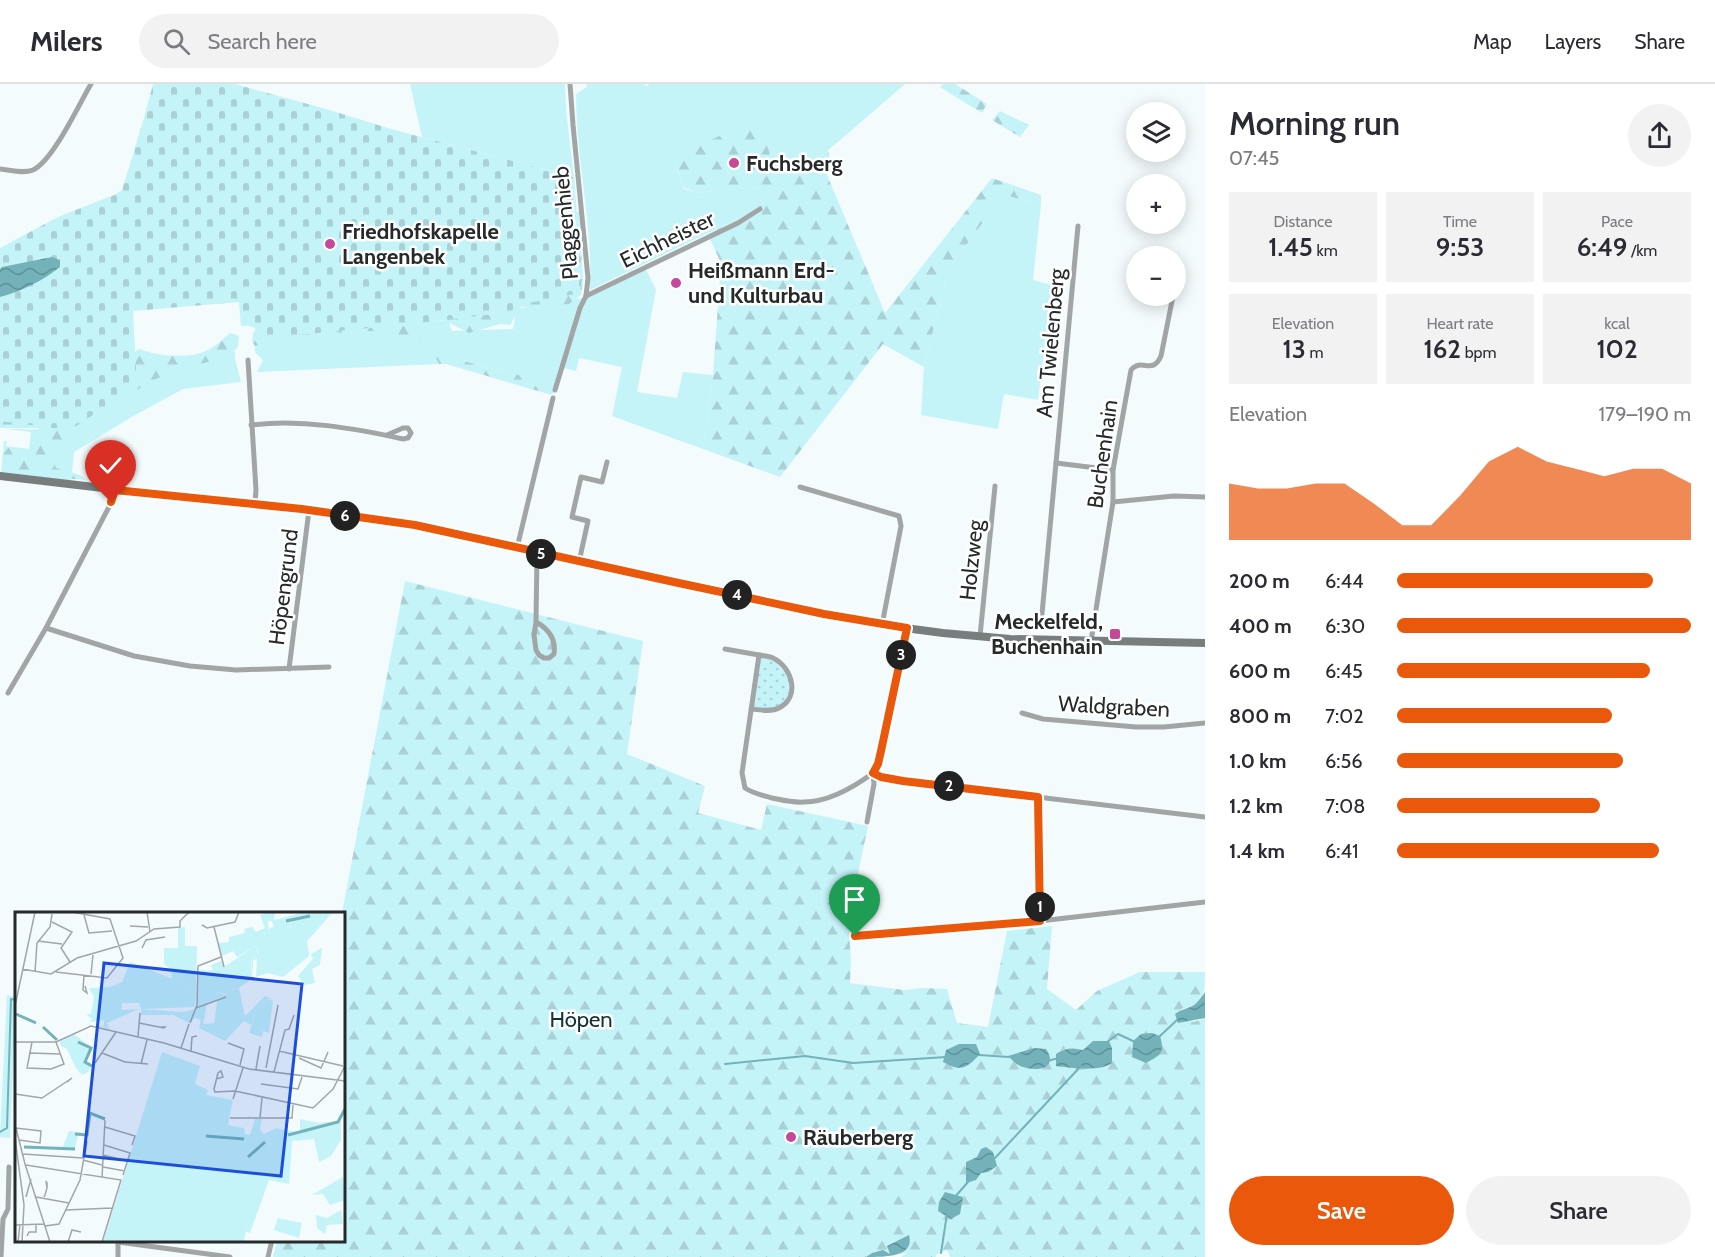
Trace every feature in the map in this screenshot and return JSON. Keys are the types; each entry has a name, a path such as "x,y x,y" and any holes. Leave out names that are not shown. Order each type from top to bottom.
{"main road":[{"path":"0,476 180,497 255,503 415,525 517,549 882,625 980,636 1205,643"}],"street":[{"path":"0,169 24,172 41,164 51,152 91,84"},
{"name":"Plaggenhieb","path":"555,390 580,308 586,296 588,278 570,84"},
{"name":"Eichheister","path":"586,296 738,223 760,209"},
{"name":"Am Twielenberg","path":"1042,614 1078,226"},
{"name":"Buchenhain","path":"1091,641 1113,501 1113,470 1131,370 1140,364 1152,367 1158,364 1171,306"},
{"path":"248,360 255,503"},
{"path":"517,549 553,398"},
{"path":"251,425 306,423 387,435"},
{"path":"579,562 588,521 572,517 581,477 602,482 607,462"},
{"path":"1056,462 1113,470"},
{"name":"Holzweg","path":"980,636 995,486"},
{"path":"800,487 899,516 901,526 882,625"},
{"path":"8,693 46,628 115,490"},
{"path":"1113,501 1174,496 1205,497"},
{"name":"Höpengrund","path":"289,669 309,510"},
{"path":"536,622 552,635 555,648 554,654 549,658 539,655 534,635 537,553"},
{"path":"46,628 134,656 190,666 236,670 329,666"},
{"path":"759,655 742,773 746,788 753,794 791,802 817,801 846,790 873,773 878,764 907,628"},
{"path":"725,649 772,658 782,665 790,676 791,696 787,702 778,709 765,711 751,709"},
{"name":"Waldgraben","path":"1022,713 1043,719 1136,727 1205,723"},
{"path":"873,773 881,777 903,781 1205,817"},
{"path":"867,822 874,784 873,773"},
{"path":"1038,797 1040,921"},
{"path":"855,936 1040,921 1205,902"},
{"path":"1,1257 3,1219 8,1209 9,1167"},
{"path":"125,1242 230,1257"},
{"path":"268,1257 272,1242"}],"green space":[{"path":"153,84 235,84 391,129 574,177 582,278 580,293 518,305 510,312 255,339 255,325 241,326 239,302 133,311 137,386 70,430 0,421 0,248 58,217 122,190"},
{"path":"410,84 565,84 574,177 422,137"},
{"path":"586,84 644,84 646,86 650,84 905,84 780,189 759,119 673,157 684,189 701,193 711,190 722,192 749,187 762,188 761,202 733,221 590,290 589,241 576,94 587,87"},
{"path":"943,84 955,84 987,104 982,113 940,87"},
{"path":"1000,111 1029,125 1020,137 992,120"},
{"path":"759,118 780,188 828,150 831,166 827,175 885,313 992,178 1041,195 1041,204 1003,195 948,270 924,367 883,344 780,477 703,449 713,375 721,263 708,234 733,221 760,202 762,188 749,187 722,192 711,190 701,193 684,188 673,157"},
{"path":"1003,195 1041,204 1033,280 1052,285 1038,400 1004,394 998,429 921,415 924,367 948,270"},
{"path":"579,212 583,281 581,295 569,304 521,307 510,325 500,324 469,333 440,318 422,325 424,337 411,350 398,348 388,332 370,331 341,333 328,329 310,336 285,338 255,346 252,342 253,333 258,329 249,326 243,315 568,213"},
{"path":"646,270 656,290 637,392 677,398 683,372 713,375 703,449 612,416 622,367 579,358 576,371 560,367 554,391 525,383 519,375 467,362 450,353 436,358 439,364 257,372 263,360 255,352 255,339 448,320 452,331 513,329 517,309 589,297"},
{"path":"230,333 239,336 238,347 228,357 183,368 151,381 123,399 110,414 87,422 58,445 52,458 56,468 80,475 87,480 2,473 2,466 11,464 11,459 3,455 8,448 21,449 33,467 42,466 32,445 40,437 36,432 39,428 0,428 0,413 127,359 139,349 164,355 190,355 209,349"},
{"path":"235,351 241,382 183,389 135,415 74,452 71,481 1,473 4,441 7,441 6,446 29,449 31,432 7,429 70,430 174,366"},
{"path":"443,353 450,353 467,362 519,375 525,383 554,391 552,395 446,364 439,364 436,358"},
{"name":"Höpen","path":"405,581 643,641 627,754 705,786 698,813 761,830 767,804 868,826 848,920 850,983 904,990 947,989 957,1023 988,1027 1007,931 1052,926 1047,989 1076,1010 1097,991 1140,972 1205,972 1202,997 1195,1004 1181,1009 1193,1022 1205,1018 1205,1257 950,1257 947,1250 936,1257 901,1257 907,1253 890,1255 872,1253 866,1257 273,1257 277,1242 345,1242 345,912 342,912","holes":["1072,1048 1083,1050 1112,1063 1106,1067 1069,1068 1056,1054 1064,1049"]},
{"path":"759,655 772,658 789,676 791,693 778,709 751,709"},
{"path":"7,995 15,997 10,1138 0,1137"}],"water":[{"path":"52,257 60,260 60,267 32,285 0,297 0,269 2,267"},
{"path":"1205,992 1205,1018 1178,1023 1175,1014 1194,1005"},
{"path":"1152,1033 1160,1036 1162,1050 1160,1053 1146,1063 1132,1057 1133,1041 1141,1034"},
{"path":"1093,1041 1109,1041 1112,1048 1112,1063 1100,1068 1056,1066 1056,1054 1069,1049 1083,1050"},
{"path":"959,1044 976,1044 980,1054 967,1066 959,1068 943,1062 946,1050"},
{"path":"1034,1048 1046,1049 1050,1061 1045,1067 1035,1069 1023,1067 1008,1056"},
{"path":"986,1147 993,1152 997,1166 988,1172 981,1173 976,1180 966,1183 966,1162 977,1157 981,1149"},
{"path":"945,1192 963,1197 960,1214 951,1219 938,1211 939,1202"},
{"path":"909,1235 908,1248 903,1252 890,1256 866,1257 883,1250 890,1254 887,1246"}],"waterway":[{"path":"0,1132 7,1128 11,999 15,1000"},
{"path":"1160,1036 1177,1020"},
{"path":"1107,1042 1118,1034 1133,1041"},
{"path":"979,1055 1009,1057"},
{"path":"725,1064 805,1056 853,1063 946,1057"},
{"path":"1047,1061 1059,1058"},
{"path":"995,1158 1081,1066"},
{"path":"954,1198 968,1182"},
{"path":"941,1253 947,1214"}],"place":[{"name":"Fuchsberg","path":"734,163"},
{"name":"Friedhofskapelle Langenbek","path":"330,244"},
{"name":"Heißmann Erd- und Kulturbau","path":"676,283"},
{"name":"Meckelfeld, Buchenhain","path":"1115,634"},
{"name":"Räuberberg","path":"791,1137"}],"route":[{"path":"111,502 115,490 255,503 415,525 824,614 907,628 878,764 873,773 881,777 903,781 1038,797 1040,921 855,936"}]}
